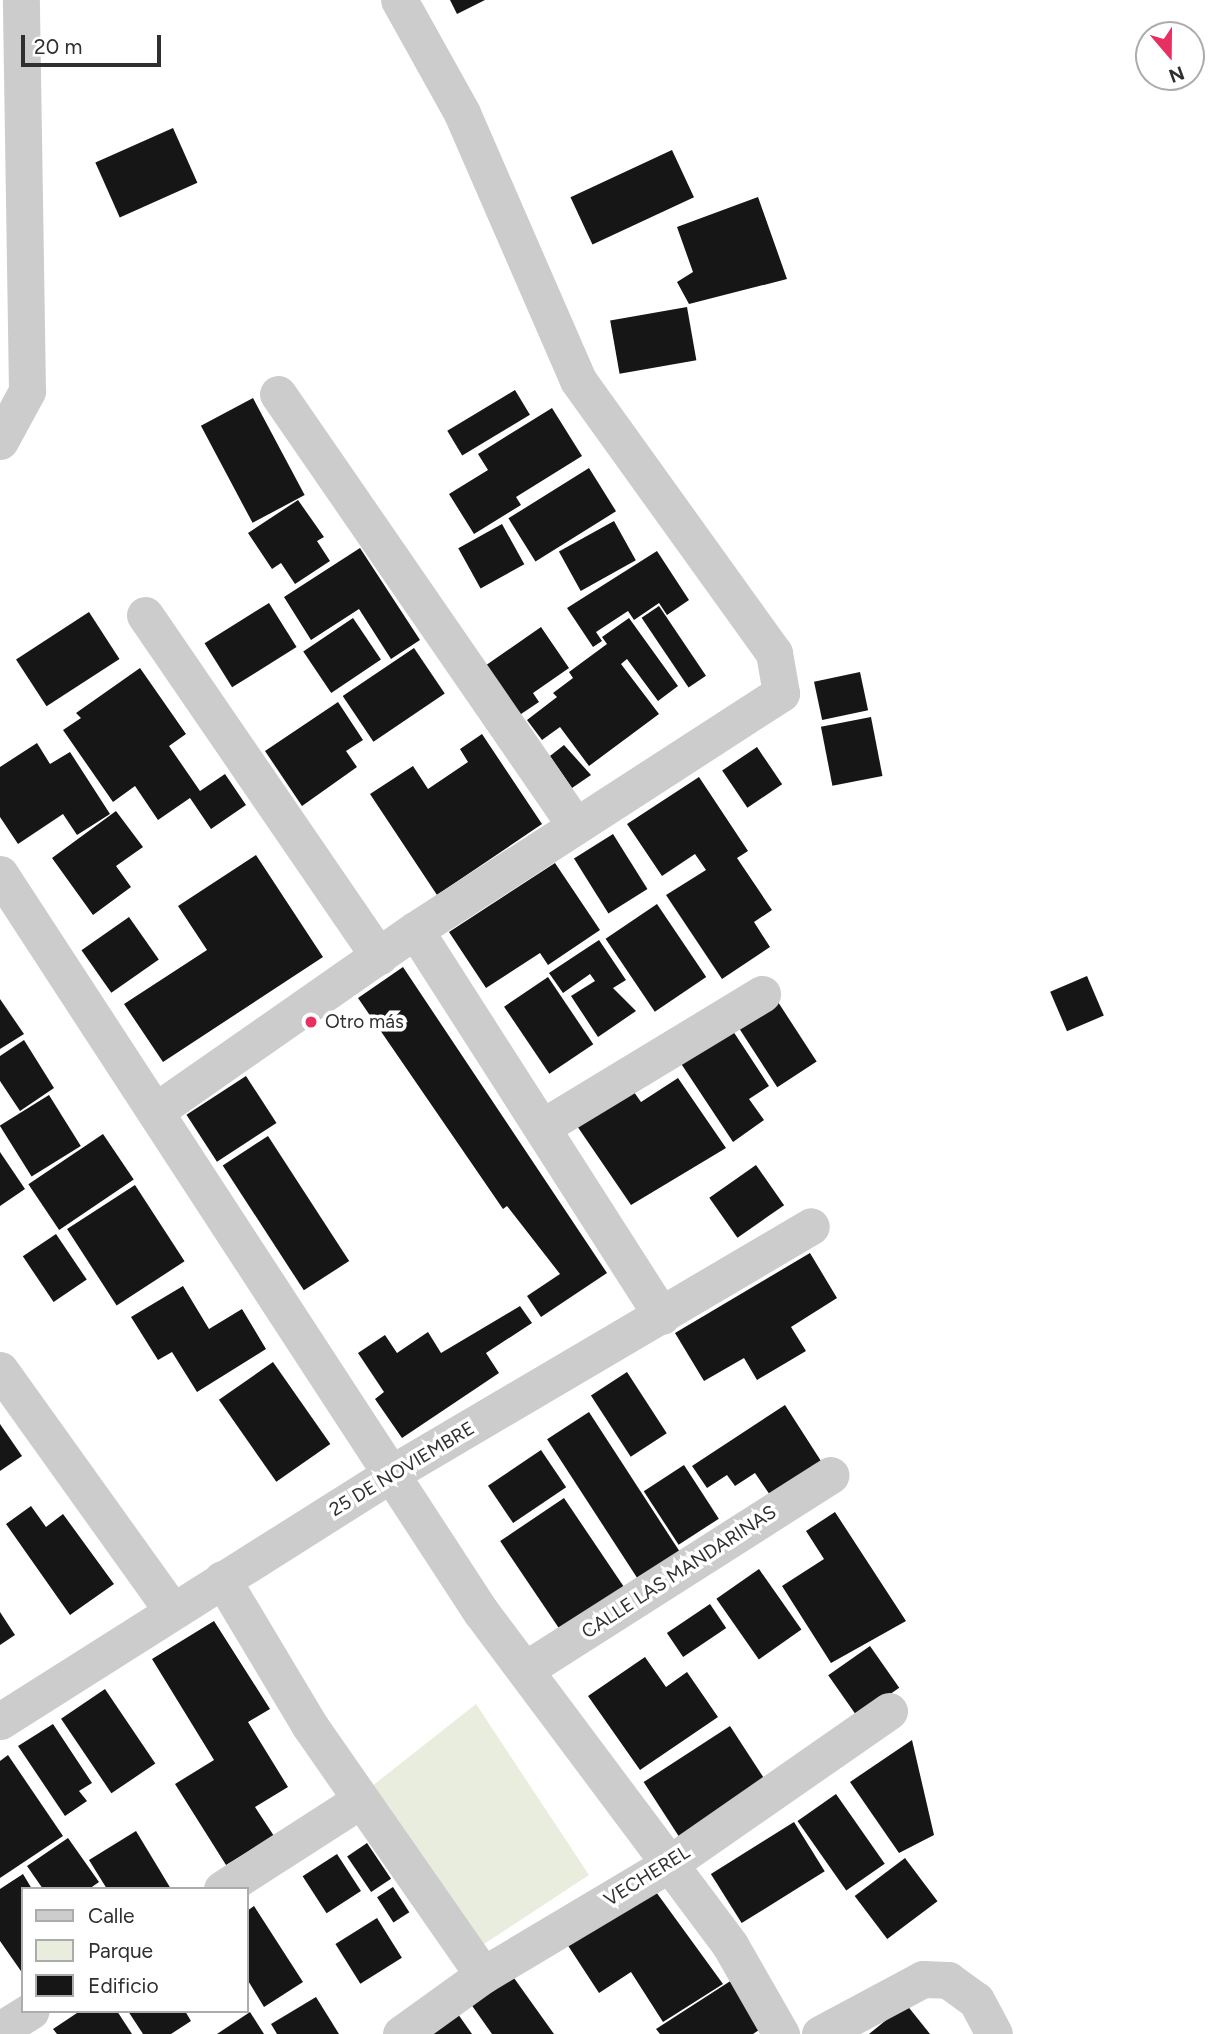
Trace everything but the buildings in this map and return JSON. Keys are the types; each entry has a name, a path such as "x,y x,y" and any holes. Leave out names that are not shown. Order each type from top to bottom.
{"street":[{"path":"0,441 27,391 21,0"},
{"path":"157,1111 415,930 781,693 774,653 578,380 462,113 399,0"},
{"path":"278,394 575,825"},
{"path":"145,615 379,957"},
{"path":"0,874 392,1474 527,1669 730,1945 781,2034"},
{"path":"415,930 544,1126 663,1316"},
{"path":"544,1126 762,994"},
{"name":"25 DE NOVIEMBRE","path":"0,1721 172,1610 392,1474 811,1226"},
{"path":"1,1372 172,1610"},
{"name":"CALLE LAS MANDARINAS","path":"527,1669 831,1475"},
{"path":"222,1579 359,1801 483,1976"},
{"name":"VECHEREL","path":"401,2034 483,1976 669,1864 889,1712"},
{"path":"225,1887 359,1801"},
{"path":"820,2034 923,1979 947,1980 976,2000 994,2034"},
{"path":"0,2030 27,2013"}],"green space":[{"path":"476,1704 589,1875 484,1944 362,1794"}],"place":[{"name":"Otro más","path":"311,1022"}]}
